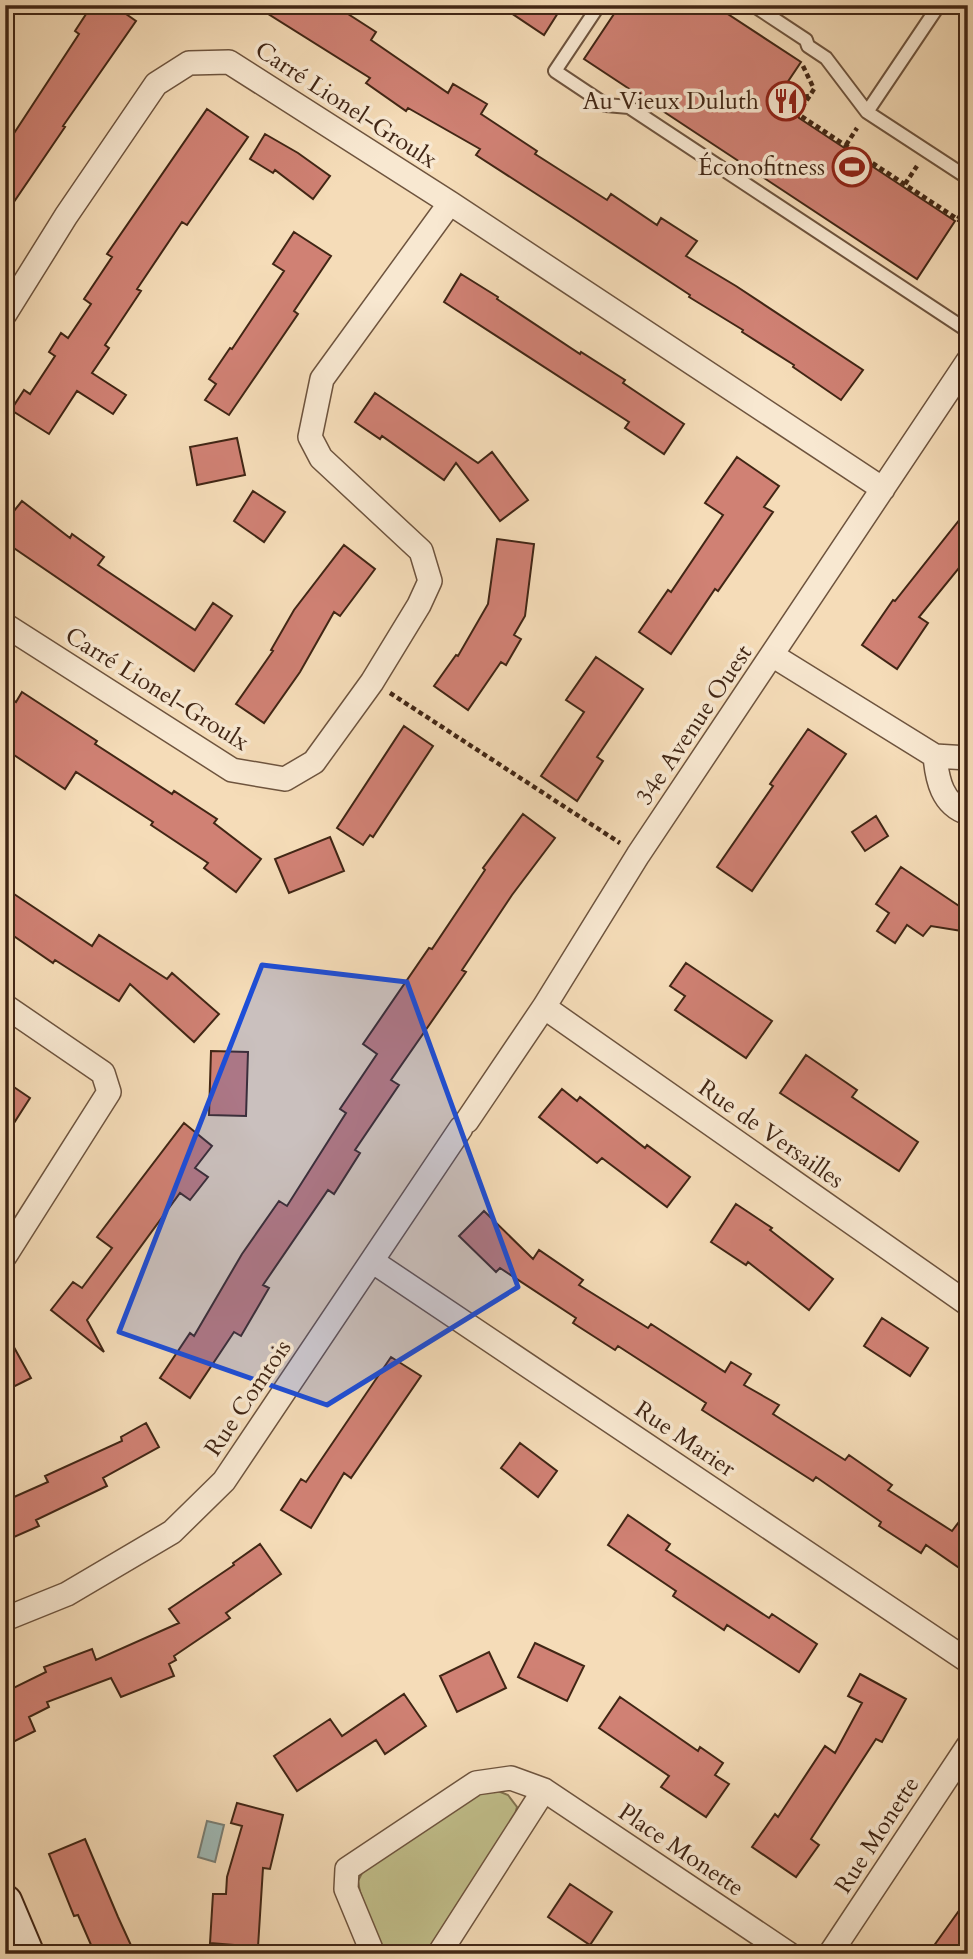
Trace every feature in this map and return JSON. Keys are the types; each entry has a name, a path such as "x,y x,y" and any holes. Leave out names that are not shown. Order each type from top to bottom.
{"street":[{"name":"Carré Lionel-Groulx","path":"5,314 66,216 156,84 189,63 229,62 450,203 883,489"},
{"name":"Carré Lionel-Groulx","path":"5,625 232,770 285,779 314,762 372,682 419,605 430,581 421,551 321,458 310,436 322,379 450,203"},
{"name":"34e Avenue Ouest","path":"464,1124 544,1007 638,855 968,361"},
{"path":"772,655 935,756 968,758"},
{"path":"935,756 937,781 950,802 968,813"},
{"path":"5,1006 103,1073 109,1092 5,1256"},
{"name":"Rue de Versailles","path":"544,1007 968,1304"},
{"name":"Rue Comtois","path":"5,1619 67,1594 172,1532 224,1481 464,1124"},
{"name":"Rue Marier","path":"372,1261 968,1661"},
{"name":"Rue Monette","path":"830,1954 968,1746"},
{"name":"Place Monette","path":"373,1954 346,1889 347,1869 477,1783 511,1778 544,1790 789,1954"},
{"path":"439,1954 544,1790"},
{"path":"5,1902 27,1954"}],"lane":[{"path":"598,5 555,71 606,105 629,107 968,331"},
{"path":"753,5 806,40 808,46 825,58 867,112 968,178"},
{"path":"867,112 939,5"}],"path":[{"path":"801,62 814,89 797,115 968,226"},
{"path":"796,98 810,96"},
{"path":"958,219 968,204"},
{"path":"372,682 638,855"}],"highlighted area":[{"path":"262,965 407,982 518,1287 327,1405 119,1332"}],"shaded area":[{"path":"498,1791 508,1795 517,1807 514,1819 427,1954 384,1954 360,1892 358,1881 363,1871 481,1793"}],"water":[{"path":"207,1821 224,1825 215,1862 198,1857"}],"building":[{"path":"92,5 113,5 136,21 5,215 5,147 79,34 75,31"},
{"path":"254,5 334,5 376,32 371,40 448,93 453,84 487,104 481,114 537,151 535,154 607,200 611,194 657,225 661,218 697,241 686,256 863,370 841,400 793,367 794,365 742,332 743,330 476,155 480,149 408,108 406,111 366,83 370,78"},
{"path":"499,5 563,5 544,35"},
{"path":"620,5 714,5 801,62 785,86 795,92 799,118 955,221 917,279 584,59"},
{"path":"207,109 248,137 187,225 182,222 137,289 141,291 105,345 109,348 92,373 126,395 113,414 77,391 49,434 11,410 24,390 30,394 55,356 49,352 61,333 68,338 91,304 84,299 112,257 107,254"},
{"path":"265,134 330,176 313,199 275,170 273,173 250,159"},
{"path":"294,232 331,256 294,311 298,314 229,415 205,400 216,384 209,379 284,271 273,264"},
{"path":"461,274 580,354 581,352 625,380 623,383 684,424 664,454 625,428 629,422 444,302"},
{"path":"375,393 478,463 492,452 528,500 500,521 456,463 444,480 382,436 380,439 355,422"},
{"path":"237,438 245,475 197,485 190,447"},
{"path":"737,457 779,486 764,507 773,512 718,591 715,589 671,654 639,632 668,590 671,592 723,515 705,503"},
{"path":"253,491 285,512 264,542 234,521"},
{"path":"22,501 70,538 72,534 104,557 98,565 195,630 213,603 232,616 194,671 5,542 5,522"},
{"path":"968,509 968,557 919,617 928,623 897,669 862,645 893,600 895,601"},
{"path":"497,539 534,544 525,616 514,635 521,639 506,665 501,662 468,710 434,686 456,655 458,656 488,604"},
{"path":"344,545 375,569 340,616 334,612 300,672 264,723 236,704 273,651 271,650 294,610"},
{"path":"596,657 643,689 597,757 603,761 577,801 541,776 584,712 566,700"},
{"path":"22,692 97,741 95,744 172,794 174,791 217,819 214,823 261,859 236,892 204,868 208,863 151,825 153,822 76,772 65,789 5,749 5,695 16,702"},
{"path":"404,726 433,746 373,837 370,835 363,845 337,828"},
{"path":"808,729 846,754 752,891 717,867 773,786 770,784"},
{"path":"523,814 555,838 512,895 462,970 466,972 391,1080 399,1085 355,1150 360,1153 334,1194 328,1190 263,1285 269,1288 241,1336 234,1332 190,1398 160,1378 190,1333 194,1336 242,1254 279,1201 287,1206 346,1113 340,1109 377,1054 363,1044 429,948 432,949 485,870 483,868"},
{"path":"876,816 888,836 865,851 852,832"},
{"path":"330,837 344,871 289,893 275,859"},
{"path":"901,867 968,912 968,932 931,926 923,936 907,925 895,943 877,931 889,913 876,904"},
{"path":"5,888 92,946 99,935 167,979 172,973 219,1014 194,1042 130,984 119,1001 55,960 53,963 5,930"},
{"path":"686,963 772,1021 746,1058 675,1010 685,996 670,986"},
{"path":"211,1051 248,1052 246,1116 209,1115"},
{"path":"806,1055 857,1090 852,1097 918,1142 899,1171 780,1093"},
{"path":"5,1081 30,1098 5,1137"},
{"path":"562,1089 577,1101 580,1097 645,1148 647,1145 690,1177 667,1207 602,1158 597,1163 539,1117"},
{"path":"184,1123 212,1146 195,1168 208,1177 190,1200 180,1193 87,1320 104,1352 51,1310 73,1282 82,1288 112,1248 97,1237"},
{"path":"736,1204 772,1228 770,1230 833,1279 809,1310 748,1262 746,1265 711,1242"},
{"path":"484,1211 533,1259 539,1250 583,1280 579,1285 648,1328 651,1324 725,1372 731,1362 751,1374 744,1385 779,1405 773,1414 845,1460 849,1455 892,1485 888,1490 952,1531 968,1510 968,1574 926,1545 921,1553 879,1526 881,1522 816,1477 813,1481 702,1410 706,1403 618,1346 615,1350 573,1323 576,1318 500,1268 496,1272 459,1236"},
{"path":"882,1318 928,1348 910,1376 864,1346"},
{"path":"5,1331 31,1378 5,1391"},
{"path":"391,1357 421,1376 351,1478 344,1473 311,1528 281,1510 301,1479 306,1482"},
{"path":"146,1423 159,1447 103,1478 107,1486 36,1520 39,1526 5,1541 5,1501 48,1482 45,1476 122,1441 121,1437"},
{"path":"520,1443 557,1471 538,1497 501,1468"},
{"path":"628,1515 670,1544 666,1550 769,1618 772,1614 817,1644 799,1672 727,1625 724,1630 673,1596 676,1591 608,1545"},
{"path":"260,1544 281,1574 226,1613 230,1618 174,1656 176,1660 169,1664 174,1676 121,1697 111,1678 47,1702 49,1707 29,1717 35,1731 11,1743 5,1732 5,1692 46,1672 44,1667 92,1649 96,1660 179,1623 169,1609"},
{"path":"535,1643 584,1666 567,1701 518,1677"},
{"path":"489,1652 506,1688 457,1712 440,1676"},
{"path":"860,1674 906,1699 882,1742 876,1739 811,1839 819,1845 796,1877 752,1847 775,1814 778,1817 825,1746 835,1753 862,1703 848,1696"},
{"path":"404,1694 426,1726 385,1754 376,1740 297,1791 274,1756 330,1719 342,1736"},
{"path":"620,1697 698,1751 700,1747 723,1763 715,1775 729,1784 706,1817 661,1787 669,1776 599,1728"},
{"path":"237,1803 283,1815 270,1869 263,1868 258,1947 210,1943 213,1894 226,1894 227,1877 242,1826 231,1823"},
{"path":"85,1839 135,1954 95,1954 78,1915 74,1916 49,1854"},
{"path":"570,1884 612,1912 590,1945 548,1917"},
{"path":"968,1898 968,1954 928,1954"}],"place":[{"name":"Au Vieux Duluth","path":"786,101"},
{"name":"Éconofitness","path":"852,167"}]}
